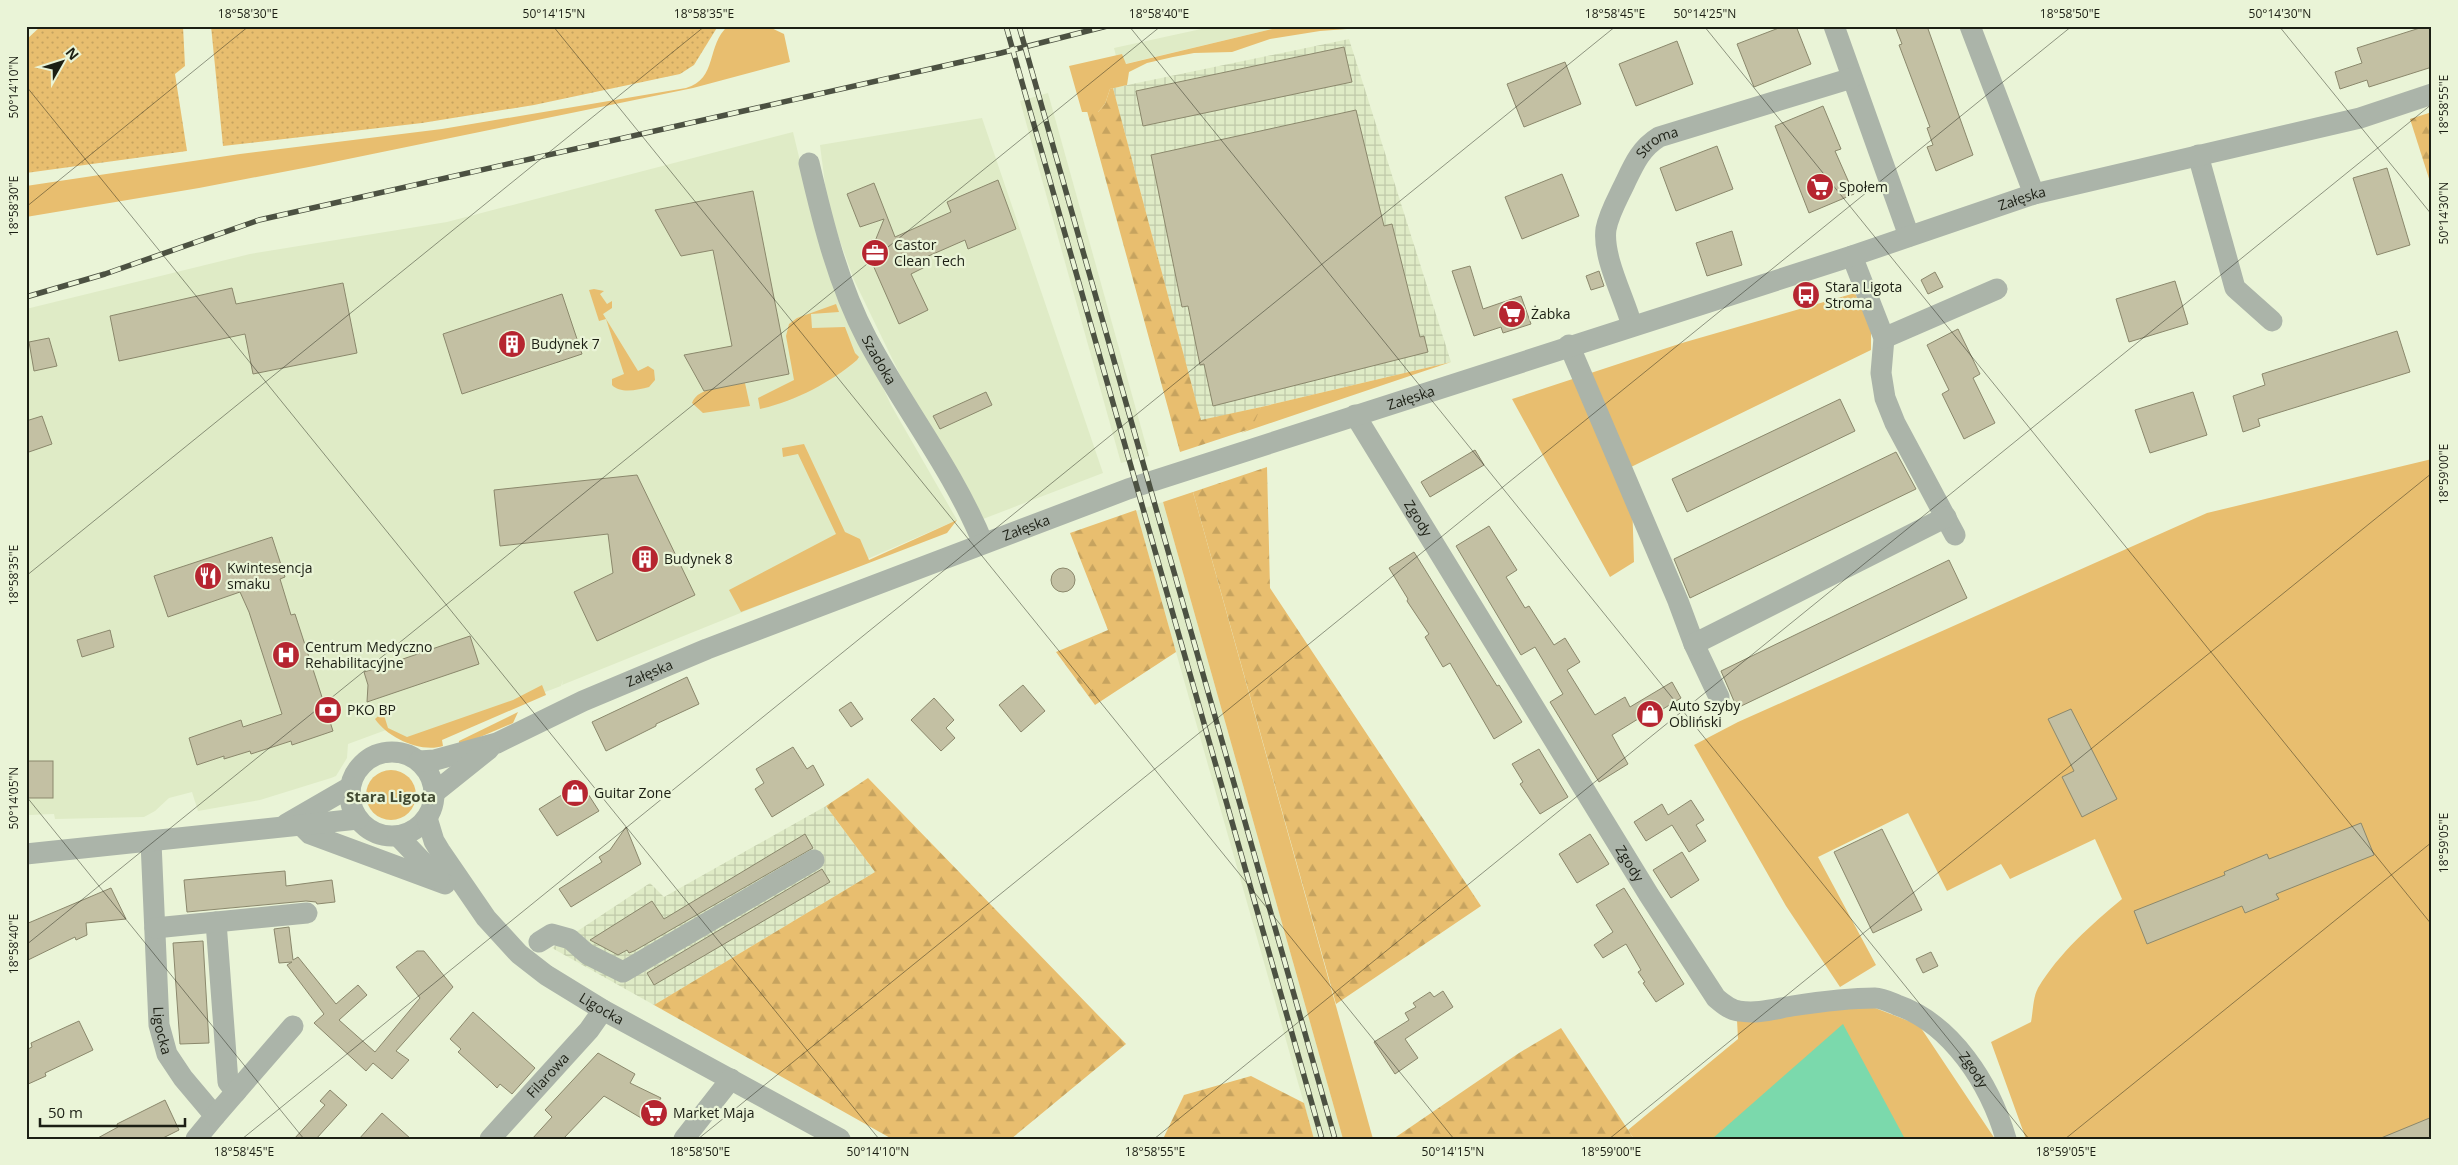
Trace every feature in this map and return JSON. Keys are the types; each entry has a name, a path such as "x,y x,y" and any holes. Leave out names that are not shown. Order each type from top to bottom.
{"street":[{"path":"1834,26 1909,236"},
{"path":"1970,26 2034,194"},
{"name":"Stroma","path":"1632,326 1609,256 1606,227 1628,176 1647,145 1659,137 1852,78"},
{"name":"Załęska","path":"419,761 436,760 497,742 583,702 707,649 1128,489 1569,345 1852,256 2034,194 2360,118 2432,94"},
{"path":"2198,155 2234,288 2272,320"},
{"name":"Szadoka","path":"809,163 825,232 866,336 888,376 952,479 983,543"},
{"path":"1694,644 1951,526 1895,423 1885,398 1881,373 1884,338 1852,256"},
{"path":"1884,338 1997,289"},
{"path":"1569,345 1678,600 1694,644 1719,697"},
{"name":"Zgody","path":"1355,415 1644,886 1716,998 1726,1007 1737,1011 1758,1013 1793,1006 1877,998 1913,1010 1937,1028 1960,1051 1985,1088 2006,1139"},
{"name":"Załęska","path":"434,793 497,742"},
{"path":"387,752 398,752 419,761 431,778 434,793 433,803 427,818 417,828 398,836 379,834 367,828 358,819 351,804 350,787 359,767 374,755 387,752"},
{"path":"279,829 350,787"},
{"name":"Ligocka","path":"427,818 434,841 440,852 486,918"},
{"path":"26,854 279,829 358,819"},
{"path":"301,825 310,834 445,884"},
{"name":"Ligocka","path":"398,836 445,884 486,918 524,958 556,982 603,1010 840,1139"},
{"name":"Ligocka","path":"151,842 159,1025 167,1054 182,1078 215,1116"},
{"path":"539,942 552,934 570,940 586,954 624,972 814,860"},
{"path":"156,928 307,913"},
{"path":"216,922 228,1082 236,1092"},
{"name":"Filarowa","path":"490,1139 589,1030 603,1010"},
{"path":"196,1139 293,1026"},
{"path":"684,1139 731,1079"}],"shaded area":[{"path":"1215,26 1285,26 1125,64 1122,54 1116,56 1114,48"},
{"path":"1349,39 1451,362 1201,421 1113,88"},
{"path":"1048,93 1149,456 1121,463 1020,101"},
{"path":"982,118 1103,473 983,519 903,381 854,280 828,208 820,145"},
{"path":"793,132 817,232 840,294 891,405 957,520 780,597 562,685 563,680 561,686 415,741 386,730 348,744 347,758 336,776 331,778 260,800 198,811 192,792 169,798 155,811 144,817 55,819 54,814 29,815 26,819 26,309 250,254 447,222"},
{"path":"1163,502 1343,1139 1314,1139 1136,511"},
{"path":"826,806 875,872 654,1005 552,948 650,883 664,897"},
{"path":"1843,1024 1905,1139 1712,1139"}],"green space":[{"path":"41,26 183,26 185,66 175,74 187,151 26,173 26,40"},
{"path":"211,26 718,26 694,65 680,74 534,105 422,123 223,146"},
{"path":"728,26 767,26 784,34 790,62 693,88 314,166 199,188 26,217 26,186 240,154 442,129 686,88 696,84 703,77 708,69 717,42"},
{"path":"1285,26 1347,26 1347,29 1270,39 1232,52 1194,53 1147,63 1129,72 1127,85 1110,89 1105,104 1098,112 1082,112 1069,66 1122,54 1126,64"},
{"path":"1113,88 1201,420 1261,407 1253,425 1247,430 1180,452 1087,111 1098,112 1105,104 1110,89"},
{"path":"2432,112 2432,188 2410,119"},
{"path":"589,290 604,291 600,294 607,304 612,301 612,308 603,314 638,371 648,366 654,370 655,380 649,387 635,390 620,390 612,385 612,379 624,374 606,319 599,321"},
{"path":"1855,293 1871,327 1871,350 1631,467 1634,562 1610,577 1512,399 1682,343"},
{"path":"836,304 839,312 811,314 812,328 845,327 855,353 859,357 857,360 824,384 799,396 760,409 758,398 794,380 786,336 789,324 797,318"},
{"path":"1451,362 1241,433 1247,430 1261,407"},
{"path":"745,383 750,406 703,413 692,403 695,397 707,390"},
{"path":"804,444 845,532 860,539 869,560 957,520 947,533 741,612 729,590 836,534 798,454 783,457 782,448"},
{"path":"2432,459 2432,1139 2026,1139 1991,1042 2031,1022 2036,992 2046,975 2077,940 2122,899 2095,839 2010,879 2001,864 1947,891 1908,813 1818,857 1876,965 1840,987 1786,906 1694,745 1738,722 2207,513"},
{"path":"1267,467 1270,588 1481,906 1336,1004 1193,492"},
{"path":"1193,492 1373,1139 1343,1139 1163,502"},
{"path":"1136,510 1176,652 1095,705 1056,652 1108,630 1070,533"},
{"path":"542,685 546,695 442,740 443,746 434,748 415,746 396,738 375,719 383,712 388,728 407,737 513,700"},
{"path":"518,712 513,723 459,746 459,741"},
{"path":"396,770 409,777 415,785 415,805 409,813 401,819 386,820 373,813 367,805 366,790 373,777 381,771"},
{"path":"868,778 1126,1044 1011,1139 892,1139 654,1005 875,872 826,806"},
{"path":"1870,1006 1919,1025 1995,1139 1634,1139 1628,1130 1738,1039 1737,1020"},
{"path":"1561,1028 1634,1139 1393,1139 1519,1053"},
{"path":"1251,1076 1304,1103 1314,1139 1163,1139 1184,1095"}],"building":[{"path":"1784,26 1796,26 1811,64 1754,87 1737,44"},
{"path":"1895,26 1927,26 1973,155 1936,171 1927,147 1933,145 1927,128 1930,127 1899,45 1902,44"},
{"path":"2426,26 2432,26 2432,67 2369,87 2367,80 2340,89 2335,72 2362,63 2357,48"},
{"path":"1677,41 1693,84 1636,106 1619,64"},
{"path":"1344,47 1352,82 1143,126 1136,91"},
{"path":"1565,62 1581,104 1524,127 1507,84"},
{"path":"1823,106 1841,149 1835,151 1854,194 1809,213 1775,126"},
{"path":"1356,110 1384,226 1392,224 1420,337 1424,336 1428,352 1213,406 1204,364 1200,365 1188,306 1182,307 1151,155"},
{"path":"1717,146 1733,189 1676,211 1660,168"},
{"path":"2387,168 2410,245 2377,255 2353,178"},
{"path":"1562,174 1579,216 1522,239 1505,197"},
{"path":"998,180 1016,229 968,249 965,240 924,258 927,266 911,274 928,310 899,324 869,256 884,219 860,227 847,194 874,183 895,237 951,212 947,202"},
{"path":"753,191 789,374 704,391 684,355 732,346 713,250 681,256 655,210"},
{"path":"1732,231 1742,265 1707,276 1696,243"},
{"path":"1470,266 1483,309 1521,296 1531,324 1503,333 1501,327 1474,336 1452,271"},
{"path":"1599,271 1604,286 1591,290 1586,276"},
{"path":"1935,272 1943,287 1928,294 1921,280"},
{"path":"2175,281 2188,324 2129,342 2116,299"},
{"path":"343,283 357,353 253,374 245,334 119,361 110,316 232,288 236,304"},
{"name":"Budynek 7","path":"562,294 582,354 462,394 443,334"},
{"path":"1958,329 1980,374 1973,378 1995,423 1964,439 1942,394 1949,390 1927,345"},
{"path":"2397,331 2410,372 2258,419 2260,426 2243,432 2233,396 2265,385 2262,374"},
{"path":"49,338 57,366 34,371 29,342"},
{"path":"986,392 992,405 940,429 933,416"},
{"path":"2193,392 2207,435 2150,453 2135,410"},
{"path":"1840,399 1855,431 1687,512 1672,479"},
{"path":"42,416 52,444 26,453 26,421"},
{"path":"1475,450 1484,465 1430,497 1421,482"},
{"path":"1896,452 1916,489 1690,598 1674,559"},
{"name":"Budynek 8","path":"637,475 695,595 597,641 574,592 613,573 608,534 500,546 494,490"},
{"path":"1489,526 1517,570 1506,577 1525,608 1529,606 1554,645 1565,638 1580,662 1567,670 1595,715 1625,697 1630,707 1672,682 1681,698 1640,723 1638,719 1612,735 1628,764 1599,782 1550,702 1563,694 1535,647 1521,655 1456,546"},
{"path":"272,537 285,577 280,579 291,615 295,614 333,731 292,745 291,741 251,754 250,751 224,759 224,756 197,765 189,738 241,720 243,727 282,714 249,612 240,592 168,617 154,576"},
{"path":"1414,552 1497,686 1499,685 1522,722 1494,739 1450,663 1443,667 1425,637 1429,634 1407,601 1408,599 1389,568"},
{"path":"1949,560 1967,598 1737,708 1721,671"},
{"path":"1063,568 1068,569 1074,575 1074,585 1068,591 1063,592 1058,591 1052,585 1051,580 1052,575 1058,569"},
{"path":"110,630 114,647 82,657 77,640"},
{"path":"470,636 479,664 367,702 368,685 364,672 377,668 379,670 400,660"},
{"path":"687,677 699,704 656,724 656,726 606,751 592,722"},
{"path":"1023,685 1045,711 1021,732 999,705"},
{"path":"934,698 954,720 946,728 955,738 941,751 911,720"},
{"path":"851,702 863,719 851,727 839,710"},
{"path":"2071,709 2117,799 2082,817 2062,777 2074,771 2048,719"},
{"path":"793,747 807,769 813,765 824,785 772,817 755,789 764,783 756,769"},
{"path":"1539,749 1568,797 1540,814 1520,784 1523,782 1512,764"},
{"path":"26,761 53,761 53,798 26,798"},
{"path":"581,783 599,811 557,836 539,809"},
{"path":"1691,800 1704,820 1696,825 1706,841 1689,852 1672,825 1646,841 1634,822 1662,804 1668,815"},
{"path":"2361,823 2374,855 2276,894 2279,899 2245,913 2242,906 2147,944 2134,911 2225,875 2224,872 2267,854 2269,859"},
{"path":"626,827 641,864 571,907 559,889 602,862 599,857 610,850"},
{"path":"1882,829 1922,910 1873,933 1834,852"},
{"path":"805,834 813,848 634,951 629,953 627,950 618,955 590,940 652,901 664,919"},
{"path":"1590,834 1609,864 1577,883 1559,854"},
{"path":"1682,852 1699,880 1671,898 1653,870"},
{"path":"822,869 830,882 654,985 647,973"},
{"path":"285,871 286,886 332,880 335,902 317,904 316,902 306,901 187,912 184,880"},
{"path":"111,888 126,919 86,923 87,935 76,940 75,937 26,961 26,924"},
{"path":"1624,888 1684,984 1656,1002 1643,983 1645,982 1638,972 1641,970 1626,944 1603,958 1594,945 1613,932 1596,905"},
{"path":"289,927 293,960 298,957 336,1004 358,985 367,995 339,1020 375,1052 420,998 396,967 417,951 424,951 453,987 396,1051 409,1060 392,1079 373,1063 366,1071 314,1023 324,1014 287,965 292,962 279,963 274,929"},
{"path":"203,941 209,1043 180,1044 173,943"},
{"path":"1931,952 1938,966 1923,973 1916,959"},
{"path":"1443,991 1453,1007 1405,1039 1418,1058 1395,1074 1374,1042 1409,1020 1405,1013 1416,1007 1413,1003 1430,992 1434,997"},
{"path":"473,1012 535,1068 512,1094 500,1084 497,1088 458,1052 461,1049 450,1039"},
{"path":"79,1021 93,1050 45,1073 46,1076 26,1085 26,1050 32,1047 31,1043"},
{"path":"598,1053 635,1074 630,1083 661,1098 657,1104 663,1108 653,1125 604,1096 563,1139 532,1139 552,1117 545,1110"},
{"path":"330,1090 347,1105 316,1139 294,1139 325,1105 320,1101"},
{"path":"165,1100 179,1130 161,1139 96,1139 118,1127 117,1124"},
{"path":"382,1113 411,1139 359,1139"},
{"path":"2432,1117 2432,1139 2381,1139 2381,1138"}],"railway":[{"path":"1006,26 1322,1139"},
{"path":"1019,26 1335,1139"},
{"path":"26,297 105,274 259,220 1001,53 1107,26"}],"place":[{"name":"Społem","path":"1820,187"},
{"name":"Castor Clean Tech","path":"875,253"},
{"name":"Stara Ligota Stroma","path":"1806,295"},
{"name":"Żabka","path":"1512,314"},
{"name":"Budynek 7","path":"512,344"},
{"name":"Budynek 8","path":"645,559"},
{"name":"Kwintesencja smaku","path":"208,576"},
{"name":"Centrum Medyczno Rehabilitacyjne","path":"286,655"},
{"name":"PKO BP","path":"328,710"},
{"name":"Auto Szyby Obliński","path":"1650,714"},
{"name":"Guitar Zone","path":"575,793"},
{"name":"Market Maja","path":"654,1113"}],"district":[{"name":"Stara Ligota","path":"391,797"}]}
